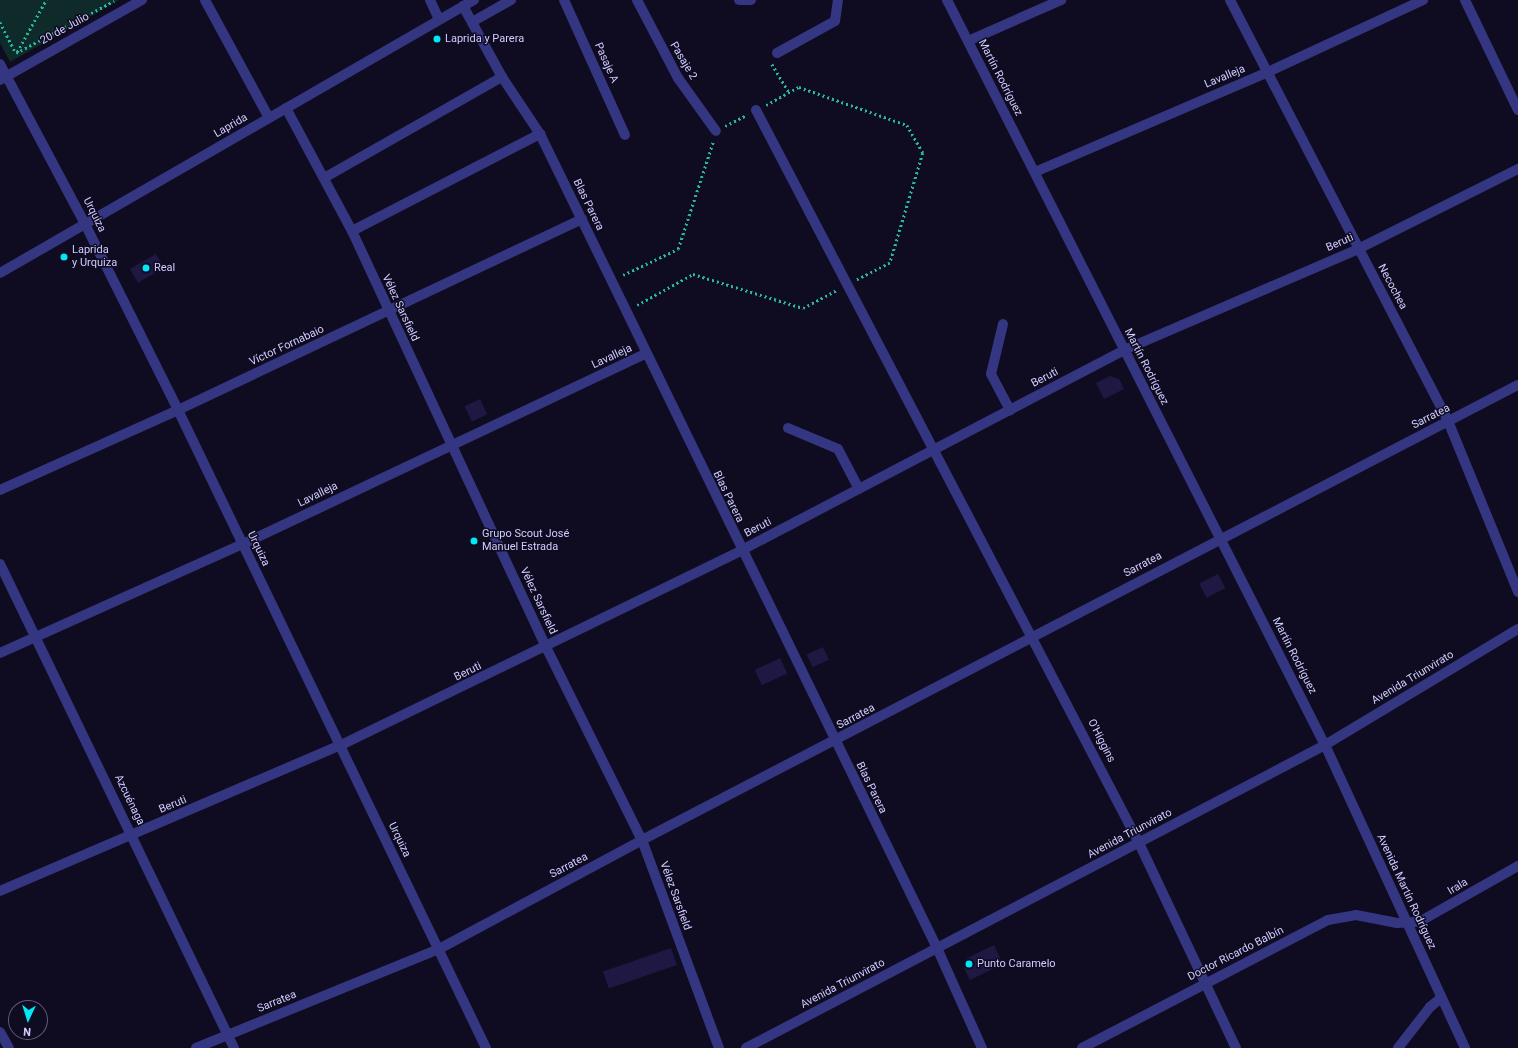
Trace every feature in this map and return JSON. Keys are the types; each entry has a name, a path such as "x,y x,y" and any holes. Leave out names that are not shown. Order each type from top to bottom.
{"street":[{"name":"20 de Julio","path":"3,78 142,0"},
{"path":"205,0 269,118"},
{"path":"430,0 439,19"},
{"name":"Laprida","path":"0,273 474,0"},
{"path":"472,22 511,0"},
{"name":"Pasaje A","path":"564,0 625,135"},
{"name":"Pasaje 2","path":"637,0 678,78 716,131"},
{"path":"773,56 835,22 838,0"},
{"name":"Martín Rodríguez","path":"947,0 1325,745"},
{"path":"968,41 1061,0"},
{"name":"Necochea","path":"1230,0 1448,421 1518,592"},
{"name":"Lavalleja","path":"1034,172 1268,72 1422,0"},
{"path":"1466,0 1518,110"},
{"name":"Blas Parera","path":"463,6 502,77 540,134 740,551 937,948 982,1048"},
{"name":"Urquiza","path":"0,64 3,78 85,224 178,410 486,1048"},
{"path":"324,178 502,77"},
{"name":"Vélez Sarsfield","path":"286,108 352,231 388,312 546,647 642,840 719,1048"},
{"name":"O'Higgins","path":"756,110 934,451 1034,637 1139,843 1236,1048"},
{"path":"352,231 540,134"},
{"name":"Beruti","path":"0,891 339,746 546,647 740,551 934,451 1124,350 1358,249 1518,169"},
{"name":"Víctor Fornabaio","path":"0,490 178,410 582,219"},
{"path":"1003,324 991,374 1010,410"},
{"name":"Lavalleja","path":"0,653 243,544 451,444 645,354"},
{"name":"Sarratea","path":"196,1048 439,949 642,840 834,742 1221,538 1518,385"},
{"path":"788,428 838,448 859,490"},
{"name":"Azcuénaga","path":"0,564 133,835 234,1048"},
{"name":"Avenida Triunvirato","path":"746,1048 1325,745 1518,629"},
{"name":"Avenida Martín Rodríguez","path":"1325,745 1465,1048"},
{"name":"Irala","path":"1408,924 1426,920 1518,866"},
{"name":"Doctor Ricardo Balbín","path":"1082,1048 1204,983 1328,920 1356,915 1408,924"},
{"path":"1398,1048 1430,1006 1441,998"},
{"path":"0,1032 9,1048"}],"path":[{"path":"16,53 46,0"},
{"path":"16,53 116,0"},
{"path":"0,22 16,53 20,68"},
{"path":"773,56 789,92"},
{"path":"623,275 678,249 716,131 799,87 907,124 923,153 890,262 803,308 693,274 637,304"},
{"path":"619,268 625,281"},
{"path":"634,299 640,312"}],"green space":[{"path":"0,0 119,0 10,62 0,43"}],"building":[{"name":"Real","path":"156,254 164,268 138,283 130,269"},
{"path":"1110,376 1119,379 1124,389 1104,399 1096,383"},
{"path":"480,399 487,414 472,422 465,406"},
{"path":"1218,574 1225,588 1207,598 1199,584"},
{"path":"823,647 829,660 813,667 807,655"},
{"path":"780,658 787,673 762,685 755,670"},
{"path":"994,945 1003,964 970,980 964,968 967,958"},
{"path":"671,948 677,965 609,988 603,971"}],"place":[{"name":"Laprida y Parera","path":"437,39"},
{"name":"Laprida y Urquiza","path":"64,257"},
{"name":"Real","path":"146,268"},
{"name":"Grupo Scout José Manuel Estrada","path":"474,541"},
{"name":"Punto Caramelo","path":"969,964"}]}
